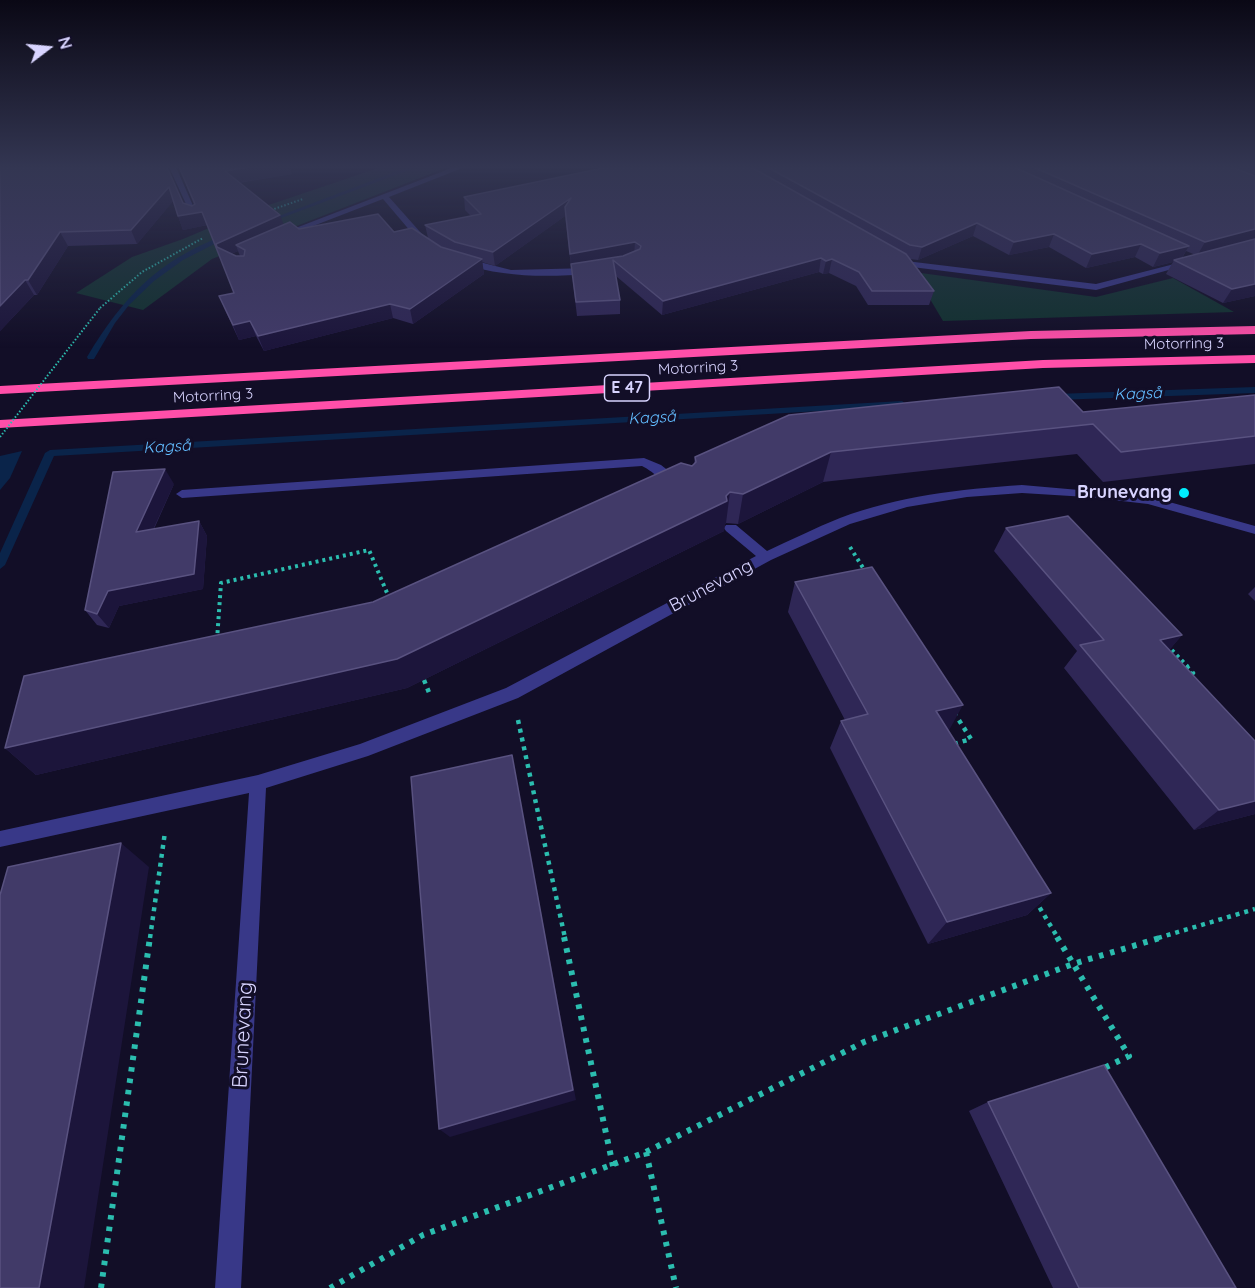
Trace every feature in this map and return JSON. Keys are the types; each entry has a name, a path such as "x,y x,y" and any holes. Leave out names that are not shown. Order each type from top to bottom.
{"highway":[{"name":"Motorring 3","path":"0,390 1031,335 1255,330"},
{"name":"Motorring 3","path":"0,424 1032,365 1255,359"}],"street":[{"path":"274,238 303,227"},
{"path":"411,227 428,246 439,251"},
{"path":"884,252 904,263 1096,287 1197,261 1187,256"},
{"path":"450,255 482,268 541,275 598,270"},
{"path":"182,494 644,462 657,468 686,491"},
{"name":"Brunevang","path":"0,839 258,783 362,751 512,693 766,556 845,521 906,503 967,493 1022,489 1148,500 1255,530"},
{"path":"731,528 766,556"},
{"name":"Brunevang","path":"228,1288 258,783"}],"path":[{"path":"0,437 100,308 142,272 206,237"},
{"path":"836,526 868,576"},
{"path":"217,643 221,583 369,550 394,609"},
{"path":"1161,638 1193,673 1185,675"},
{"path":"512,693 613,1166"},
{"path":"945,748 971,739 952,708"},
{"path":"101,1288 169,802"},
{"path":"1030,892 1129,1056 1095,1072"},
{"path":"330,1288 423,1235 646,1152 864,1042 1073,964 1255,909"},
{"path":"646,1152 676,1288"}],"green space":[{"path":"211,227 294,227 212,259 143,310 76,293 132,257"},
{"path":"914,272 1096,297 1173,278 1234,312 943,321"}],"water":[{"path":"22,451 10,478 0,490 0,456"}],"building":[{"path":"0,227 134,227 131,230 60,232 28,280 25,280 0,306"},
{"path":"208,227 253,227 216,244 217,247 236,256 244,256 245,250 236,245 278,227 299,229 390,227 394,232 412,228 441,247 482,259 410,309 390,304 258,336 250,321 233,325 219,296 234,293"},
{"path":"429,227 529,227 493,252 455,242"},
{"path":"567,227 858,227 906,254 934,291 872,291 859,272 832,259 826,261 821,258 663,301 613,260 620,300 576,302 571,264 623,256 640,249 641,246 635,242 570,254"},
{"path":"877,227 968,227 922,247 910,245"},
{"path":"985,227 1147,227 1189,246 1160,253 1141,244 1092,254 1054,234 1014,242"},
{"path":"1171,227 1255,227 1255,229 1205,242"},
{"path":"1255,239 1255,284 1232,289 1174,260"},
{"path":"1059,387 1083,412 1255,395 1255,436 1121,452 1093,424 831,452 743,494 730,492 726,496 727,501 397,659 5,748 24,676 373,602 681,463 692,466 696,462 695,457 789,415"},
{"path":"165,469 136,532 199,521 194,574 108,591 97,614 85,610 113,472"},
{"path":"1068,516 1182,635 1160,640 1255,741 1255,801 1219,810 1080,645 1104,640 1006,528"},
{"path":"872,567 963,705 936,711 1051,893 947,922 841,721 868,714 795,582"},
{"path":"512,755 573,1090 439,1129 411,777"},
{"path":"121,843 39,1288 0,1288 0,895 8,867"},
{"path":"1104,1065 1236,1288 1079,1288 988,1102"}],"waterway":[{"path":"91,357 112,322 138,291 180,259 227,236"},
{"name":"Kagså","path":"1055,397 1255,390"},
{"name":"Kagså","path":"0,565 50,453 902,404"}],"place":[{"name":"Brunevang","path":"1184,493"}]}
